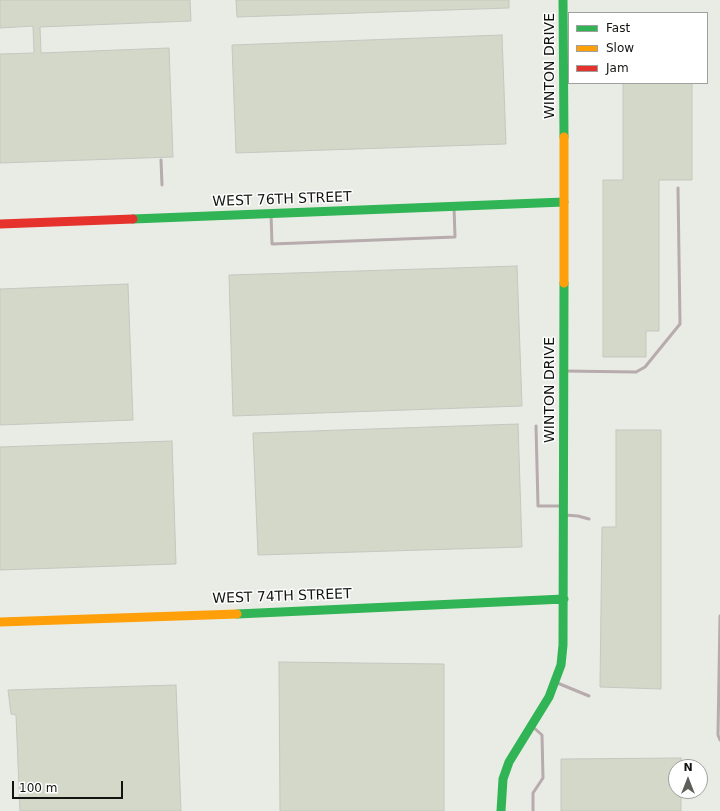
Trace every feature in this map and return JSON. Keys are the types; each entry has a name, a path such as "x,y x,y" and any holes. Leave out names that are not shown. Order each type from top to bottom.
{"street":[{"name":"WINTON DRIVE","path":"501,811 503,779 509,762 548,697 555,682 561,665 563,645 563,0"},
{"name":"WEST 76TH STREET","path":"0,224 564,202"},
{"name":"WEST 74TH STREET","path":"0,622 564,599"}],"lane":[{"path":"161,160 162,185"},
{"path":"564,371 636,372 645,367 680,324 678,188"},
{"path":"270,214 272,244 304,243 455,237 454,207"},
{"path":"536,426 538,506 564,506"},
{"path":"564,515 578,516 589,519"},
{"path":"720,616 718,735 720,740"},
{"path":"555,682 589,696"},
{"path":"531,725 542,735 543,778 533,793 533,811"}],"building":[{"path":"0,0 190,0 191,21 40,27 41,53 169,48 173,157 0,163 0,54 34,53 33,26 0,28"},
{"path":"236,0 509,0 509,8 237,17"},
{"path":"502,35 506,144 236,153 232,45"},
{"path":"623,84 692,84 692,180 659,180 659,331 646,331 646,357 603,357 603,180 623,180"},
{"path":"517,266 522,406 233,416 229,275"},
{"path":"128,284 133,420 0,425 0,289"},
{"path":"518,424 522,547 258,555 253,433"},
{"path":"616,430 661,430 661,689 600,687 602,527 616,527"},
{"path":"172,441 176,564 0,570 0,447"},
{"path":"279,662 444,664 444,811 280,811"},
{"path":"176,685 181,811 20,811 16,715 11,714 8,690"},
{"path":"681,758 668,759 668,799 681,799 681,811 561,811 561,759"}],"traffic: fast":[{"path":"563,0 564,137"},
{"path":"133,219 564,202"},
{"path":"501,811 503,779 509,762 549,697 561,665 563,645 564,283"},
{"path":"237,614 564,599"}],"traffic: slow":[{"path":"564,137 564,283"},
{"path":"0,622 237,614"}],"traffic: jam":[{"path":"0,224 133,219"}]}
